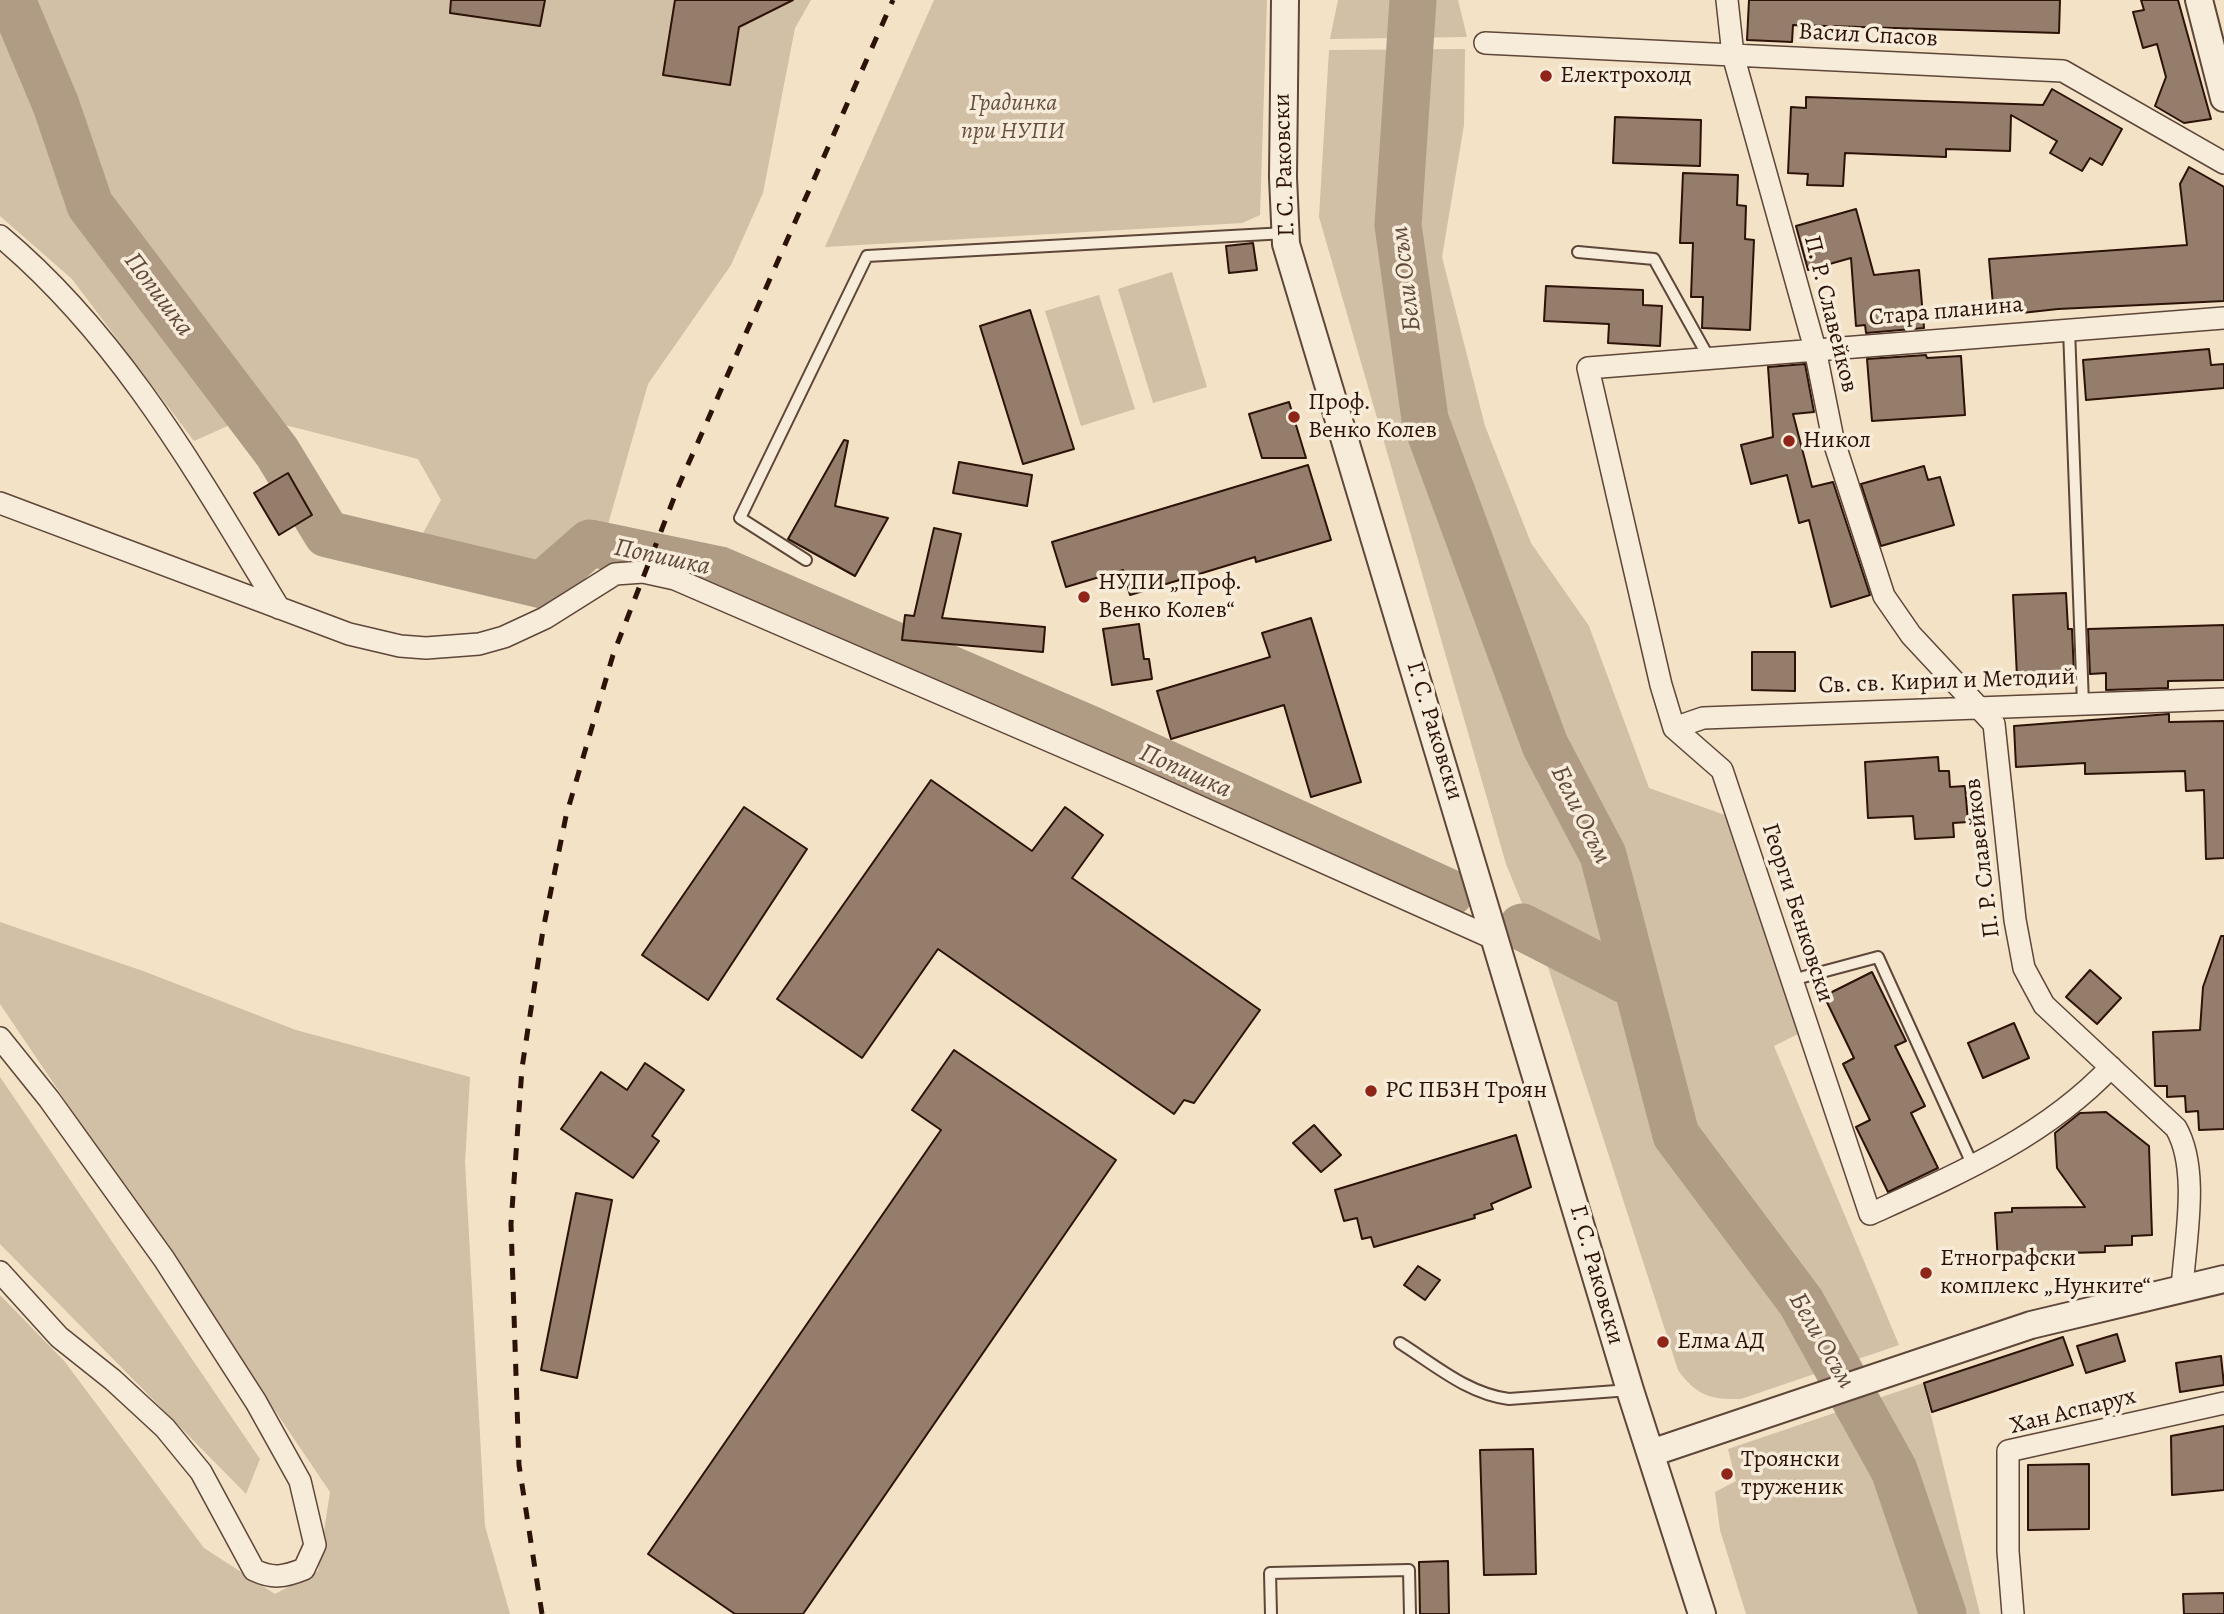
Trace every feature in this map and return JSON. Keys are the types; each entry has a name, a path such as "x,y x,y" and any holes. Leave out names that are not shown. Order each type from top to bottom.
{"street":[{"name":"Г. С. Раковски","path":"1285,0 1283,177 1286,233 1307,316 1497,940 1630,1391 1702,1614"},
{"name":"П. Р. Славейков","path":"1727,0 1734,55 1815,349 1833,439 1884,596 1911,635 1994,724 2015,920 2024,968 2045,1005 2176,1128 2185,1144 2189,1170 2182,1289"},
{"path":"2199,0 2224,98"},
{"name":"Васил Спасов","path":"1485,43 2063,71 2224,163"},
{"path":"0,236 56,287 131,373 180,446 279,608"},
{"name":"Стара планина","path":"1674,728 1661,685 1588,368 2224,318"},
{"path":"0,503 279,608 374,641 400,646 452,647 504,637 545,618 615,574 643,572 675,579 1130,776 1497,940"},
{"name":"Св. св. Кирил и Методий","path":"1674,728 1703,718 2224,699"},
{"name":"Георги Бенковски","path":"1674,728 1722,770 1870,1214 1973,1166 2030,1133 2083,1096 2111,1067"},
{"path":"0,1038 49,1099 163,1259 256,1402 300,1481 315,1545 304,1569 285,1577 270,1578 254,1570 201,1472 164,1428 113,1380 59,1337 0,1272"},
{"path":"1651,1453 2031,1325 2224,1279"},
{"path":"2134,1299 2196,1294 2224,1297"},
{"name":"Хан Аспарух","path":"2013,1614 2008,1551 2008,1451 2224,1403"}],"lane":[{"path":"806,560 740,518 867,256 1286,233"},
{"path":"1578,252 1654,259 1709,358"},
{"path":"2069,329 2083,704"},
{"path":"1792,980 1878,957 1973,1166"},
{"path":"1401,1343 1478,1393 1493,1397 1509,1399 1630,1391"},
{"path":"1271,1614 1270,1573 1409,1570 1410,1614"}],"green space":[{"path":"0,0 811,0 795,28 763,193 731,265 648,384 597,563 567,564 520,574 416,546 441,500 418,459 250,416 194,441 72,279 0,216"},
{"name":"Градинка при НУПИ","path":"934,0 1267,0 1260,215 1242,223 825,247"},
{"path":"1338,0 1458,0 1467,37 1330,39"},
{"path":"1465,49 1464,125 1442,257 1485,426 1531,543 1589,626 1649,788 1739,820 1806,1030 1774,1046 1899,1345 1741,1399 1705,1394 1691,1385 1678,1370 1548,967 1506,864 1319,217 1329,50"},
{"path":"1172,272 1207,387 1153,403 1118,289"},
{"path":"1099,295 1135,409 1081,426 1045,311"},
{"path":"707,557 1362,833 1451,885 1456,894 1454,899 1441,904 692,585"},
{"path":"0,922 143,971 296,1030 470,1077 465,1162 485,1526 510,1614 0,1614 0,1295 65,1362 204,1548 275,1594 318,1571 330,1492 0,1004"},
{"path":"0,1077 260,1459 246,1494 0,1244"},
{"path":"1923,1383 1980,1614 1746,1614 1720,1530 1715,1492 1736,1481 1728,1449"}],"building":[{"path":"451,0 545,0 540,26 450,13"},
{"path":"675,0 793,0 739,27 730,85 663,75"},
{"path":"1749,0 2060,0 2059,33 1793,25 1792,42 1747,40"},
{"path":"2141,0 2178,0 2211,119 2184,123 2155,106 2166,77 2157,44 2143,48 2133,12 2144,10"},
{"path":"2052,89 2122,129 2102,165 2090,158 2082,171 2050,153 2057,141 2011,115 2010,151 1946,149 1946,157 1845,153 1843,186 1807,185 1808,174 1788,173 1791,107 1806,108 1806,97 2043,105"},
{"path":"1615,117 1701,120 1700,166 1613,163"},
{"path":"2189,167 2224,187 2224,301 2058,309 1994,316 1989,259 2187,245 2180,184"},
{"path":"1683,173 1738,175 1737,205 1746,206 1745,239 1754,240 1750,330 1702,328 1703,297 1691,297 1693,243 1680,243"},
{"path":"1856,209 1874,275 1919,270 1924,328 1866,333 1865,325 1856,326 1851,258 1808,270 1796,226"},
{"path":"1253,243 1257,270 1229,273 1226,246"},
{"path":"1546,286 1643,290 1643,305 1662,306 1660,346 1608,343 1609,324 1544,321"},
{"path":"1030,310 1074,449 1023,464 980,326"},
{"path":"2209,349 2211,365 2224,364 2224,388 2086,400 2083,360"},
{"path":"1926,355 1927,358 1961,356 1965,415 1872,421 1867,359"},
{"path":"1805,364 1814,412 1793,414 1812,487 1833,482 1870,595 1831,607 1809,520 1799,523 1787,475 1751,484 1741,445 1773,437 1768,367"},
{"path":"1289,402 1306,458 1262,458 1249,414"},
{"path":"844,440 848,441 835,506 888,518 855,576 788,539"},
{"path":"959,462 1032,475 1027,506 953,493"},
{"path":"1308,465 1331,540 1256,562 1255,557 1130,595 1123,570 1066,587 1052,542"},
{"path":"1924,466 1928,480 1940,477 1954,525 1881,546 1861,484"},
{"path":"288,473 312,515 279,535 254,493"},
{"path":"934,528 961,534 942,618 1045,627 1043,652 902,640 905,615 914,616"},
{"path":"2066,593 2068,629 2072,629 2074,674 2017,677 2013,595"},
{"path":"1311,618 1361,782 1311,797 1284,705 1171,739 1157,691 1270,657 1262,633"},
{"path":"1139,624 1144,659 1149,659 1152,679 1112,685 1103,629"},
{"path":"2224,625 2224,680 2168,681 2168,688 2106,690 2106,673 2090,674 2088,629"},
{"path":"1752,652 1795,652 1795,691 1752,690"},
{"path":"2169,714 2169,722 2224,721 2224,858 2206,859 2204,790 2186,791 2185,771 2085,774 2085,763 2016,767 2014,726"},
{"path":"1938,757 1939,771 1949,771 1950,787 1965,786 1968,822 1953,823 1954,837 1915,839 1913,816 1868,818 1865,762"},
{"path":"931,780 1032,851 1065,807 1103,835 1072,878 1260,1010 1194,1103 1184,1100 1174,1114 938,949 862,1058 777,999"},
{"path":"744,807 807,849 708,1000 642,955"},
{"path":"2221,936 2224,936 2224,1129 2199,1130 2198,1111 2186,1112 2185,1096 2167,1097 2167,1086 2155,1086 2153,1032 2200,1030 2203,987"},
{"path":"2090,970 2121,998 2097,1024 2066,997"},
{"path":"1872,972 1906,1041 1895,1046 1925,1106 1911,1113 1938,1168 1888,1192 1856,1127 1870,1120 1843,1064 1854,1058 1824,996"},
{"path":"2014,1023 2029,1058 1983,1078 1968,1043"},
{"path":"954,1050 1116,1160 803,1614 735,1614 648,1554 941,1130 912,1110"},
{"path":"645,1063 684,1090 652,1136 659,1141 633,1178 561,1129 601,1072 627,1090"},
{"path":"2106,1112 2149,1146 2152,1235 2132,1236 2132,1245 2105,1246 2105,1252 2069,1253 2069,1259 1998,1262 1995,1213 2012,1212 2012,1208 2085,1207 2057,1168 2055,1133 2080,1113"},
{"path":"1314,1125 1341,1155 1321,1172 1293,1143"},
{"path":"1516,1135 1531,1187 1491,1204 1493,1209 1474,1215 1475,1218 1374,1247 1371,1237 1362,1239 1357,1218 1344,1221 1335,1190"},
{"path":"576,1193 612,1200 577,1378 541,1370"},
{"path":"1418,1266 1440,1280 1425,1300 1404,1285"},
{"path":"2117,1334 2125,1361 2086,1373 2077,1346"},
{"path":"2063,1337 2073,1365 1932,1412 1924,1383"},
{"path":"2221,1356 2224,1385 2180,1392 2176,1363"},
{"path":"2224,1426 2224,1490 2172,1495 2171,1436"},
{"path":"1533,1449 1536,1574 1484,1575 1480,1450"},
{"path":"2089,1464 2089,1529 2028,1530 2028,1465"},
{"path":"1448,1561 1449,1614 1420,1614 1419,1562"},
{"path":"2224,1593 2224,1614 2184,1614 2183,1594"}],"waterway":[{"name":"Попишка","path":"12,0 56,105 90,205 277,452 327,534 542,585 590,543 720,570 1090,729 1450,893"},
{"name":"Бели Осъм","path":"1413,0 1398,225 1425,419 1545,745 1603,855 1676,1135 1801,1302 1894,1470 1943,1614"},
{"name":"Попишка","path":"1522,927 1637,986"}],"railway":[{"path":"542,1614 519,1465 511,1224 522,1068 543,930 566,816 613,655 679,485 893,0"}],"place":[{"name":"Електрохолд","path":"1546,76"},
{"name":"Проф. Венко Колев","path":"1294,417"},
{"name":"Никол","path":"1789,441"},
{"name":"НУПИ „Проф. Венко Колев“","path":"1084,597"},
{"name":"РС ПБЗН Троян","path":"1371,1091"},
{"name":"Етнографски комплекс „Нунките“","path":"1926,1273"},
{"name":"Елма АД","path":"1663,1342"},
{"name":"Троянски труженик","path":"1727,1474"}]}
